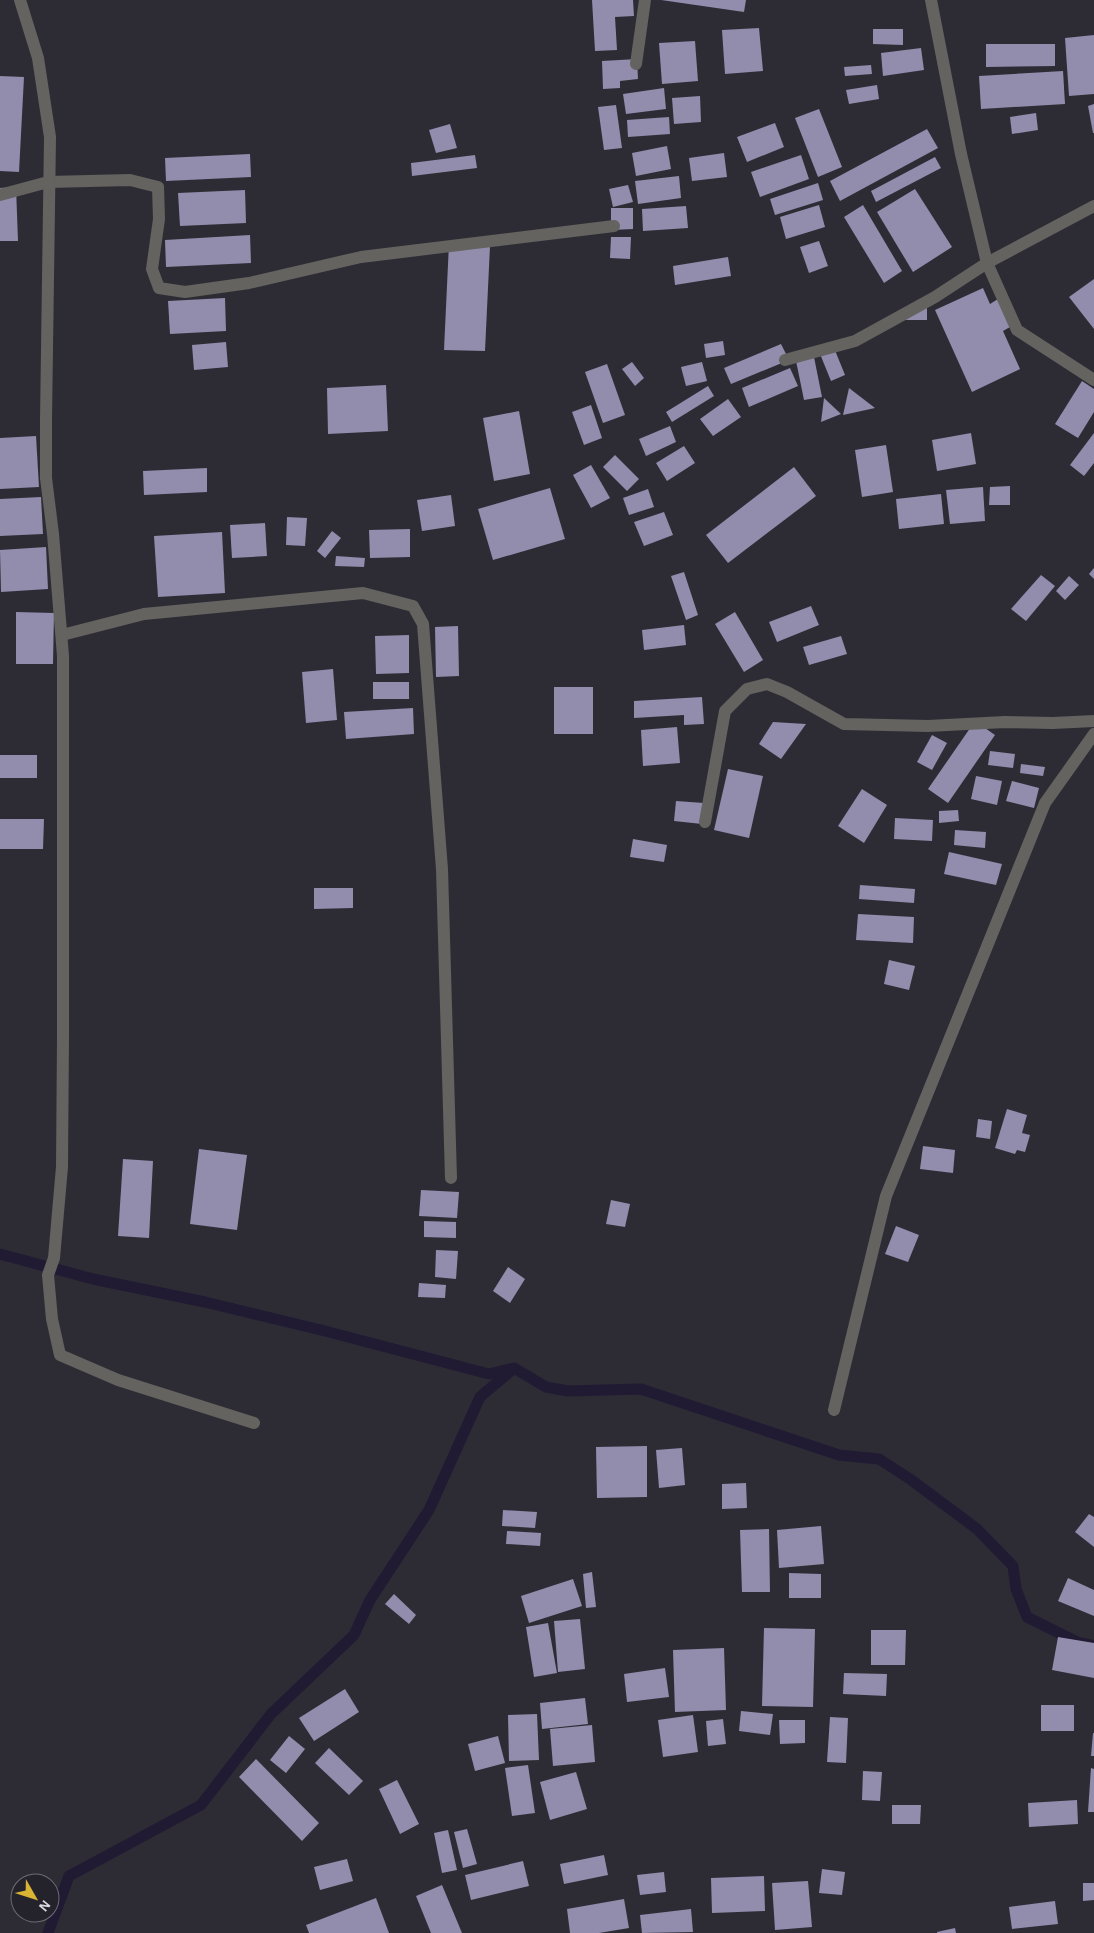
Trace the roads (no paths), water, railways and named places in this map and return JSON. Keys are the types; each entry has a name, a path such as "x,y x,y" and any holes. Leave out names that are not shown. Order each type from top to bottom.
{"street":[{"path":"20,0 38,58 50,136 46,478 62,635 62,1167 54,1258 48,1275 52,1319 60,1355 118,1380 254,1423"},
{"path":"636,64 645,0"},
{"path":"931,0 961,154 987,263 1018,330 1094,380"},
{"path":"0,195 48,182 130,180 158,188 159,219 152,269 159,288 185,292 249,283 360,257 614,226"},
{"path":"785,360 855,341 935,297 987,263 1094,206"},
{"path":"62,635 144,614 363,593 413,606 423,624 442,869 451,1178"},
{"path":"705,822 725,711 747,689 767,684 787,692 844,724 928,726 1004,722 1053,723 1094,721"},
{"path":"834,1410 886,1196 1045,803 1094,734"}],"waterway":[{"path":"0,1254 93,1279 205,1302 325,1331 489,1374 514,1368 546,1387 568,1391 641,1389 839,1455 879,1459 910,1479 977,1529 1013,1566 1016,1589 1027,1617 1077,1642 1094,1646"},
{"path":"48,1933 69,1876 201,1805 271,1714 354,1635 370,1600 429,1510 480,1397 513,1369"}]}
